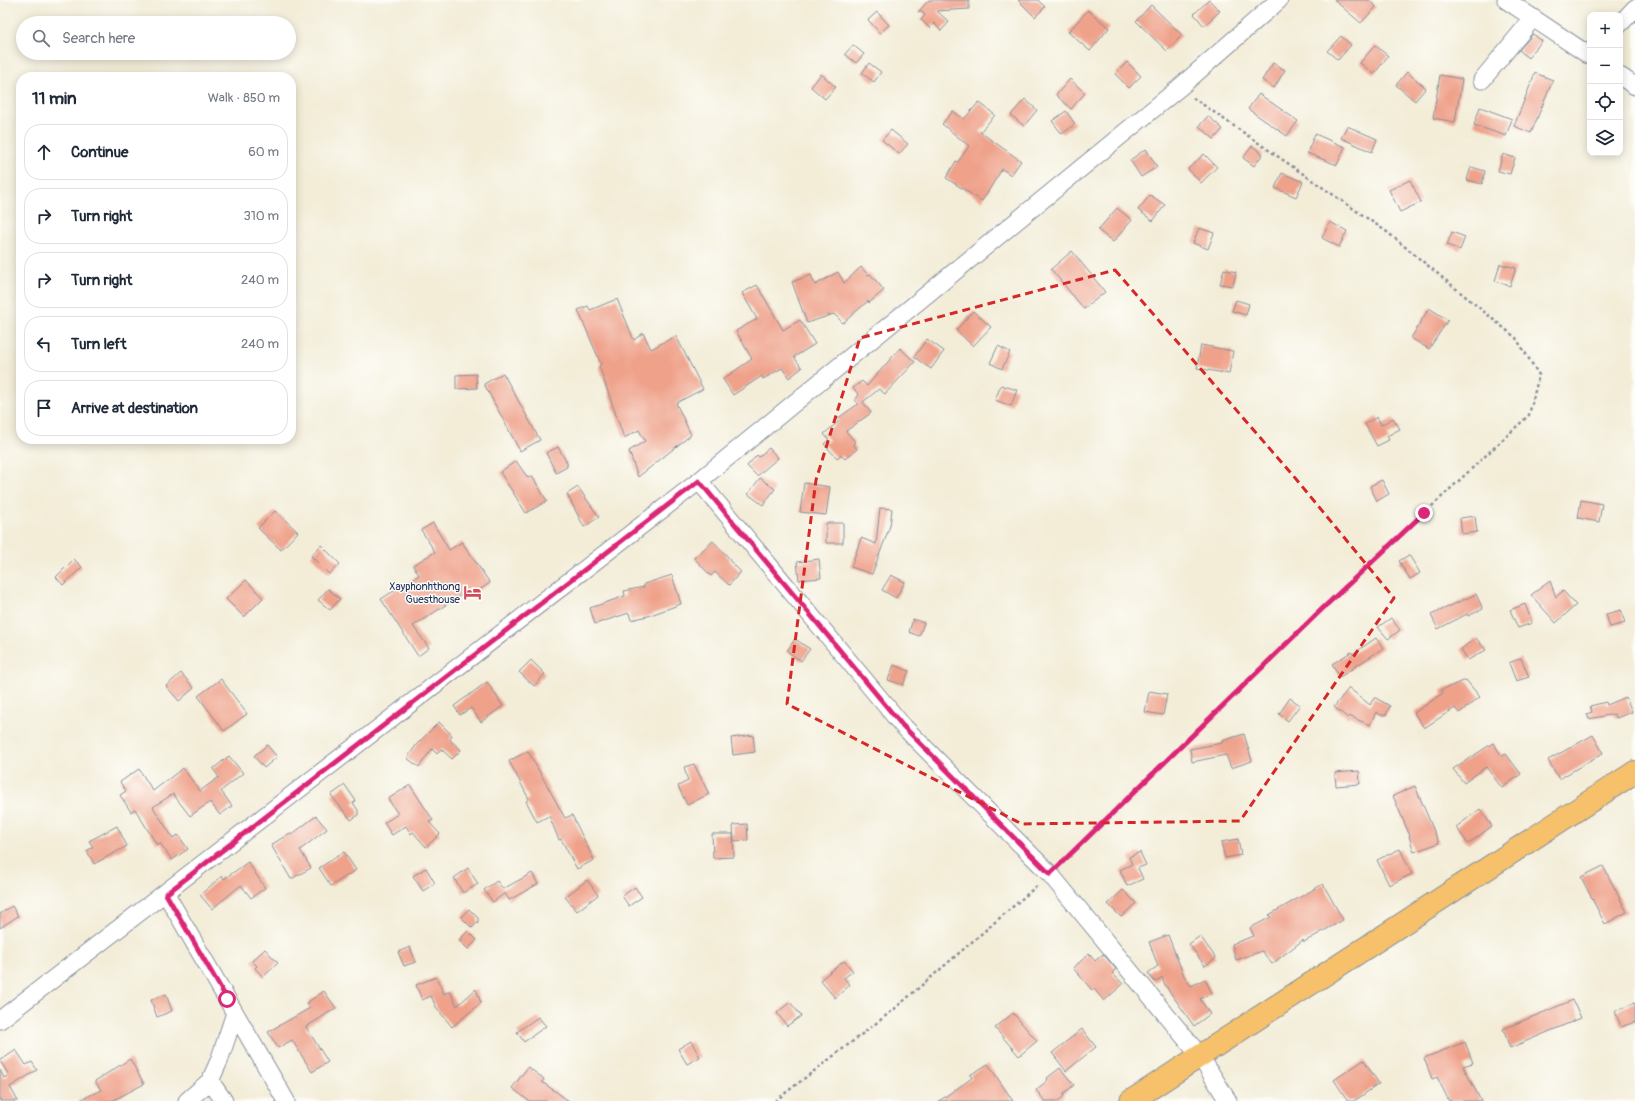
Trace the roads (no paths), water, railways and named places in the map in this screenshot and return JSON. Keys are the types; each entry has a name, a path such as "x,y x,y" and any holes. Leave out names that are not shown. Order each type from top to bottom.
{"highway":[{"path":"1131,1101 1635,772"}],"street":[{"path":"0,1020 166,894 699,481 1179,88 1279,0"},
{"path":"1506,0 1587,53"},
{"path":"1623,21 1635,8"},
{"path":"1482,80 1533,18"},
{"path":"1623,78 1635,86"},
{"path":"699,481 902,725 1050,874 1200,1056 1228,1101"},
{"path":"166,894 286,1101"},
{"path":"187,1101 210,1081 219,1061 235,1012"},
{"path":"210,1081 224,1101"}],"place":[{"name":"Xayphonhthong Guesthouse","path":"473,592"}]}
